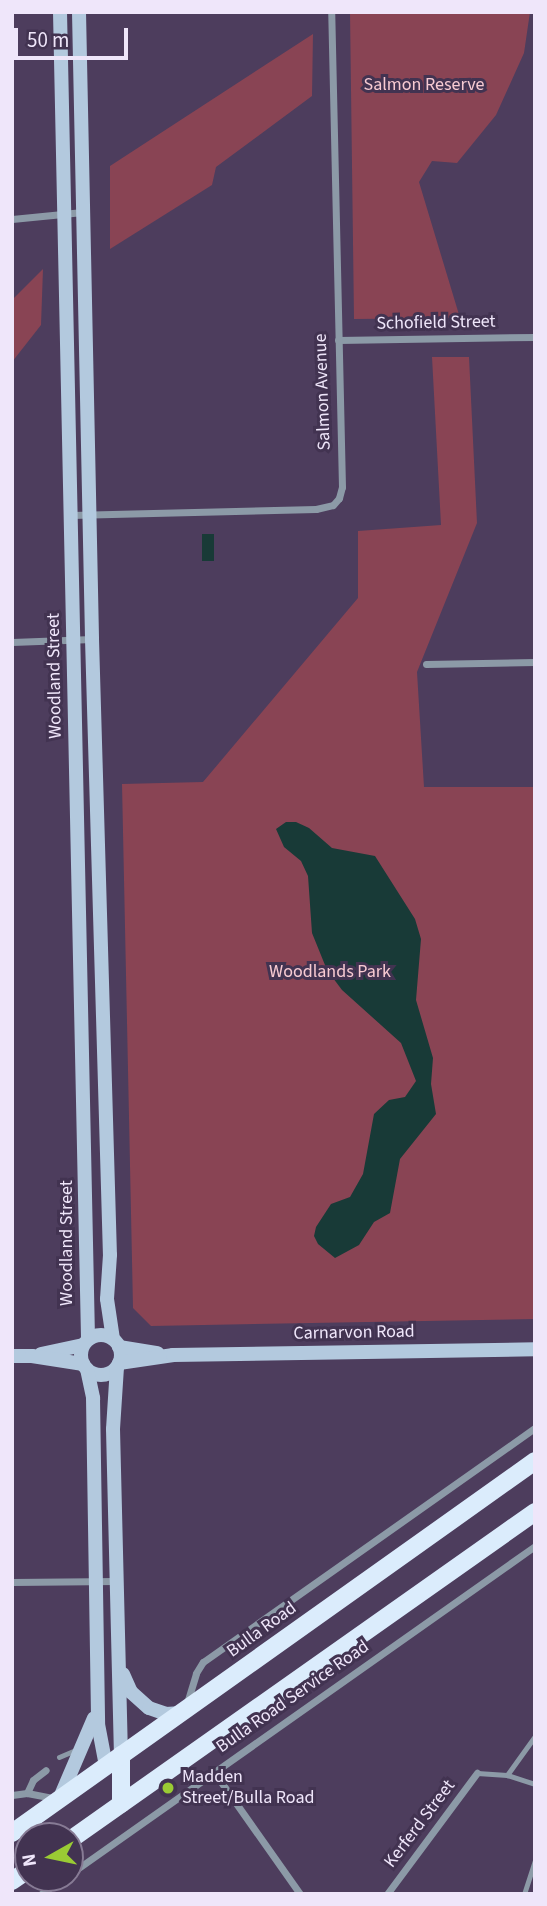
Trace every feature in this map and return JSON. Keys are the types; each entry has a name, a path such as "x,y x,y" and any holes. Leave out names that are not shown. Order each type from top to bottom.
{"main road":[{"name":"Woodland Street","path":"60,12 85,1128 86,1342"},
{"path":"79,12 92,639 110,1255 107,1299 118,1365 113,1429 120,1805"},
{"path":"61,67 80,67"},
{"path":"85,1128 106,1127"},
{"path":"32,1356 86,1342 100,1334 116,1343"},
{"path":"86,1342 85,1367 93,1398 99,1741 120,1805"},
{"name":"Carnarvon Road","path":"116,1343 173,1355"},
{"name":"Carnarvon Road","path":"118,1365 173,1355 535,1349"},
{"path":"12,1356 32,1356 105,1374 118,1365"},
{"name":"Bulla Road","path":"12,1833 535,1461"},
{"path":"84,1830 535,1512"},
{"path":"119,1660 126,1685 144,1704 166,1714 185,1711"},
{"path":"59,1800 83,1748 97,1704"}],"street":[{"name":"Salmon Avenue","path":"71,515 316,509 333,505 342,487 331,12"},
{"path":"12,219 83,212"},
{"name":"Schofield Street","path":"338,340 535,337"},
{"path":"12,642 92,639"},
{"path":"426,664 535,662"},
{"path":"185,1711 196,1673 207,1659 535,1429"},
{"name":"Bulla Road Service Road","path":"84,1864 535,1546"},
{"path":"12,1582 116,1581"},
{"path":"27,1793 33,1780 46,1770"},
{"path":"214,1772 300,1894"},
{"name":"Kerferd Street","path":"387,1894 477,1773"},
{"path":"12,1795 27,1793 59,1800"}],"lane":[{"path":"507,1775 535,1737"},
{"path":"59,1757 83,1748"},
{"path":"477,1773 507,1775 535,1784"},
{"path":"524,1894 535,1860"}],"green space":[{"name":"Salmon Reserve","path":"350,12 530,12 524,53 496,115 457,163 432,161 419,182 460,318 354,319"},
{"path":"313,34 312,96 216,167 212,185 110,249 110,166"},
{"path":"43,269 41,325 12,362 12,300"},
{"name":"Woodlands Park","path":"432,357 469,357 477,523 417,672 424,787 535,787 535,1319 151,1326 133,1308 122,784 203,782 358,598 358,531 441,525"}],"shaded area":[{"path":"202,534 214,534 214,561 202,561"},
{"path":"286,822 296,822 309,828 332,848 375,856 415,919 421,939 416,1000 433,1058 431,1084 436,1114 400,1159 390,1213 374,1222 359,1245 335,1258 318,1244 314,1236 316,1227 331,1204 350,1197 363,1174 374,1114 389,1100 405,1097 416,1081 401,1043 342,990 327,970 312,933 308,876 301,861 284,847 276,829"}],"place":[{"name":"Madden Street/Bulla Road","path":"168,1788"}]}
